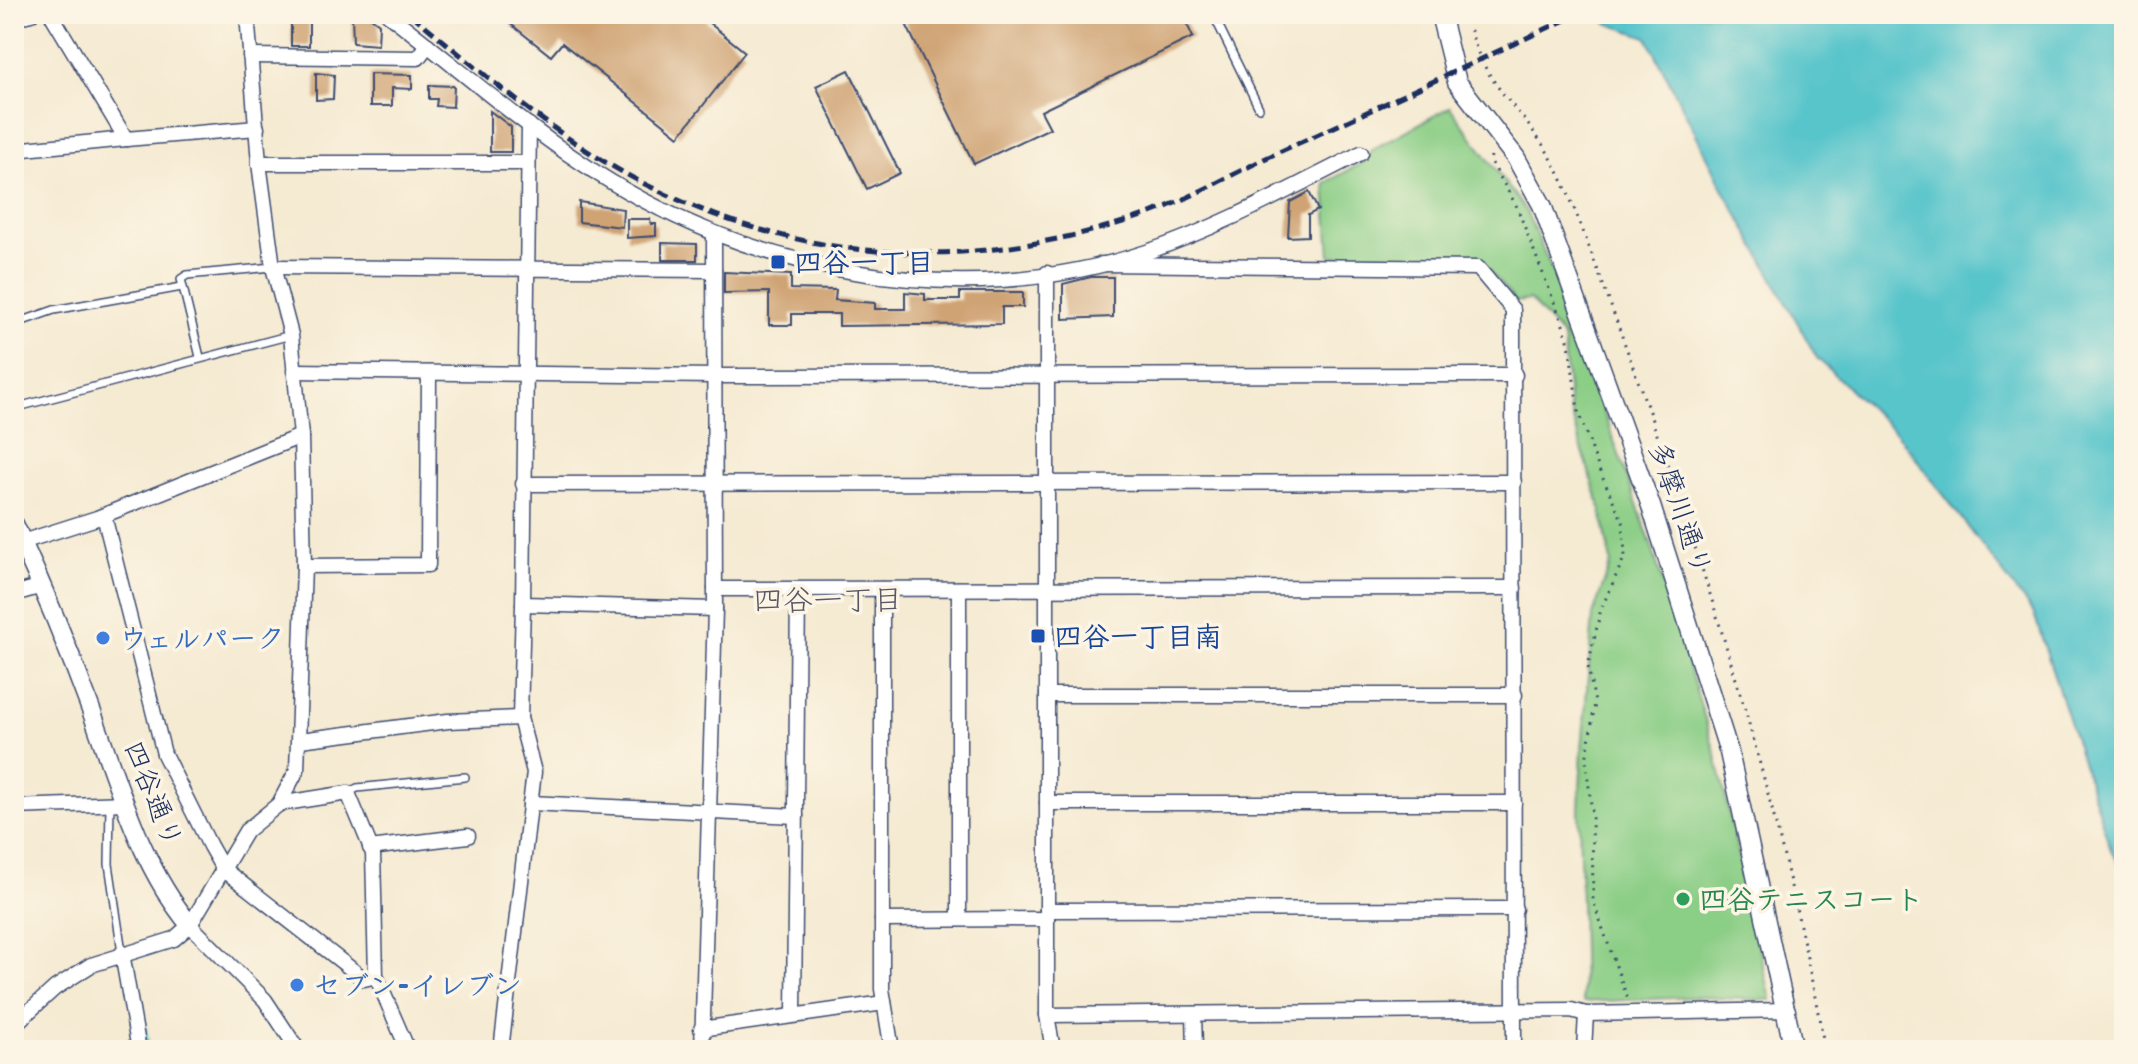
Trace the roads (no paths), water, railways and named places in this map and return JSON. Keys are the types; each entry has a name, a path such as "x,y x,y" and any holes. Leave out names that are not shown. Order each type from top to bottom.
{"street":[{"path":"14,18 31,14"},
{"path":"51,14 126,139"},
{"path":"14,1025 71,976 122,953 174,939 190,925 246,831 279,804 297,770 304,566 301,436 291,335 273,267 259,163 247,14"},
{"path":"388,14 529,125 626,190 714,233 787,258 887,277 986,280 1102,264 1188,235 1361,153"},
{"name":"多摩川通り","path":"1440,14 1457,82 1516,158 1542,205 1651,506 1729,752 1788,1010 1794,1050"},
{"path":"250,56 418,58 428,45"},
{"path":"501,1050 534,772 520,718 526,163 529,125"},
{"path":"14,150 257,128"},
{"path":"259,163 526,163"},
{"path":"702,1050 715,609 714,233"},
{"path":"1102,264 1478,268 1513,310 1514,1050"},
{"path":"273,267 714,270"},
{"path":"1047,273 1047,1015 1053,1050"},
{"path":"294,371 715,376 1515,375"},
{"path":"304,566 428,565 429,373"},
{"path":"22,542 104,516 301,436"},
{"path":"523,484 1514,482"},
{"path":"104,516 164,754 223,869 364,979 376,976"},
{"name":"四谷通り","path":"14,524 42,586 118,803 163,890 190,925 265,1000 298,1050"},
{"path":"14,594 42,586"},
{"path":"715,589 1514,588"},
{"path":"882,589 882,920 884,1003 892,1050"},
{"path":"959,589 959,919"},
{"path":"794,1014 798,590"},
{"path":"523,604 715,609"},
{"path":"1047,695 1515,695"},
{"path":"300,740 448,721 520,718"},
{"path":"279,804 348,793 370,848 376,976 408,1050"},
{"path":"14,807 118,803"},
{"path":"530,803 796,816"},
{"path":"1047,803 1514,803"},
{"path":"370,848 468,836"},
{"path":"882,920 1515,909"},
{"path":"122,953 139,1050"},
{"path":"701,1029 884,1003"},
{"path":"1047,1015 1514,1010 1571,1010 1586,1014 1788,1010"},
{"path":"1194,1014 1195,1050"},
{"path":"1584,1050 1586,1014"}],"lane":[{"path":"1213,14 1259,108"},
{"path":"200,357 181,279 187,275 273,267"},
{"path":"14,324 54,310 182,287"},
{"path":"14,408 291,335"},
{"path":"348,793 357,788 465,777"},
{"path":"118,803 109,864 122,953"}],"water":[{"path":"1602,14 2124,14 2124,872 2111,850 2034,614 1899,436 1817,358 1723,188 1647,37 1606,23"}],"waterway":[{"path":"132,963 148,1050"},
{"path":"14,1035 17,1050"}],"railway":[{"path":"411,14 559,132 623,173 657,190 717,215 777,234 837,247 898,252 959,252 1021,246 1083,233 1145,215 1578,14"}],"place":[{"name":"四谷一丁目","path":"778,262"},
{"name":"四谷一丁目南","path":"1038,636"},
{"name":"ウェルパーク","path":"103,638"},
{"name":"四谷テニスコート","path":"1683,899"},
{"name":"セブン-イレブン","path":"297,985"}],"district":[{"name":"四谷一丁目","path":"828,600"}]}
